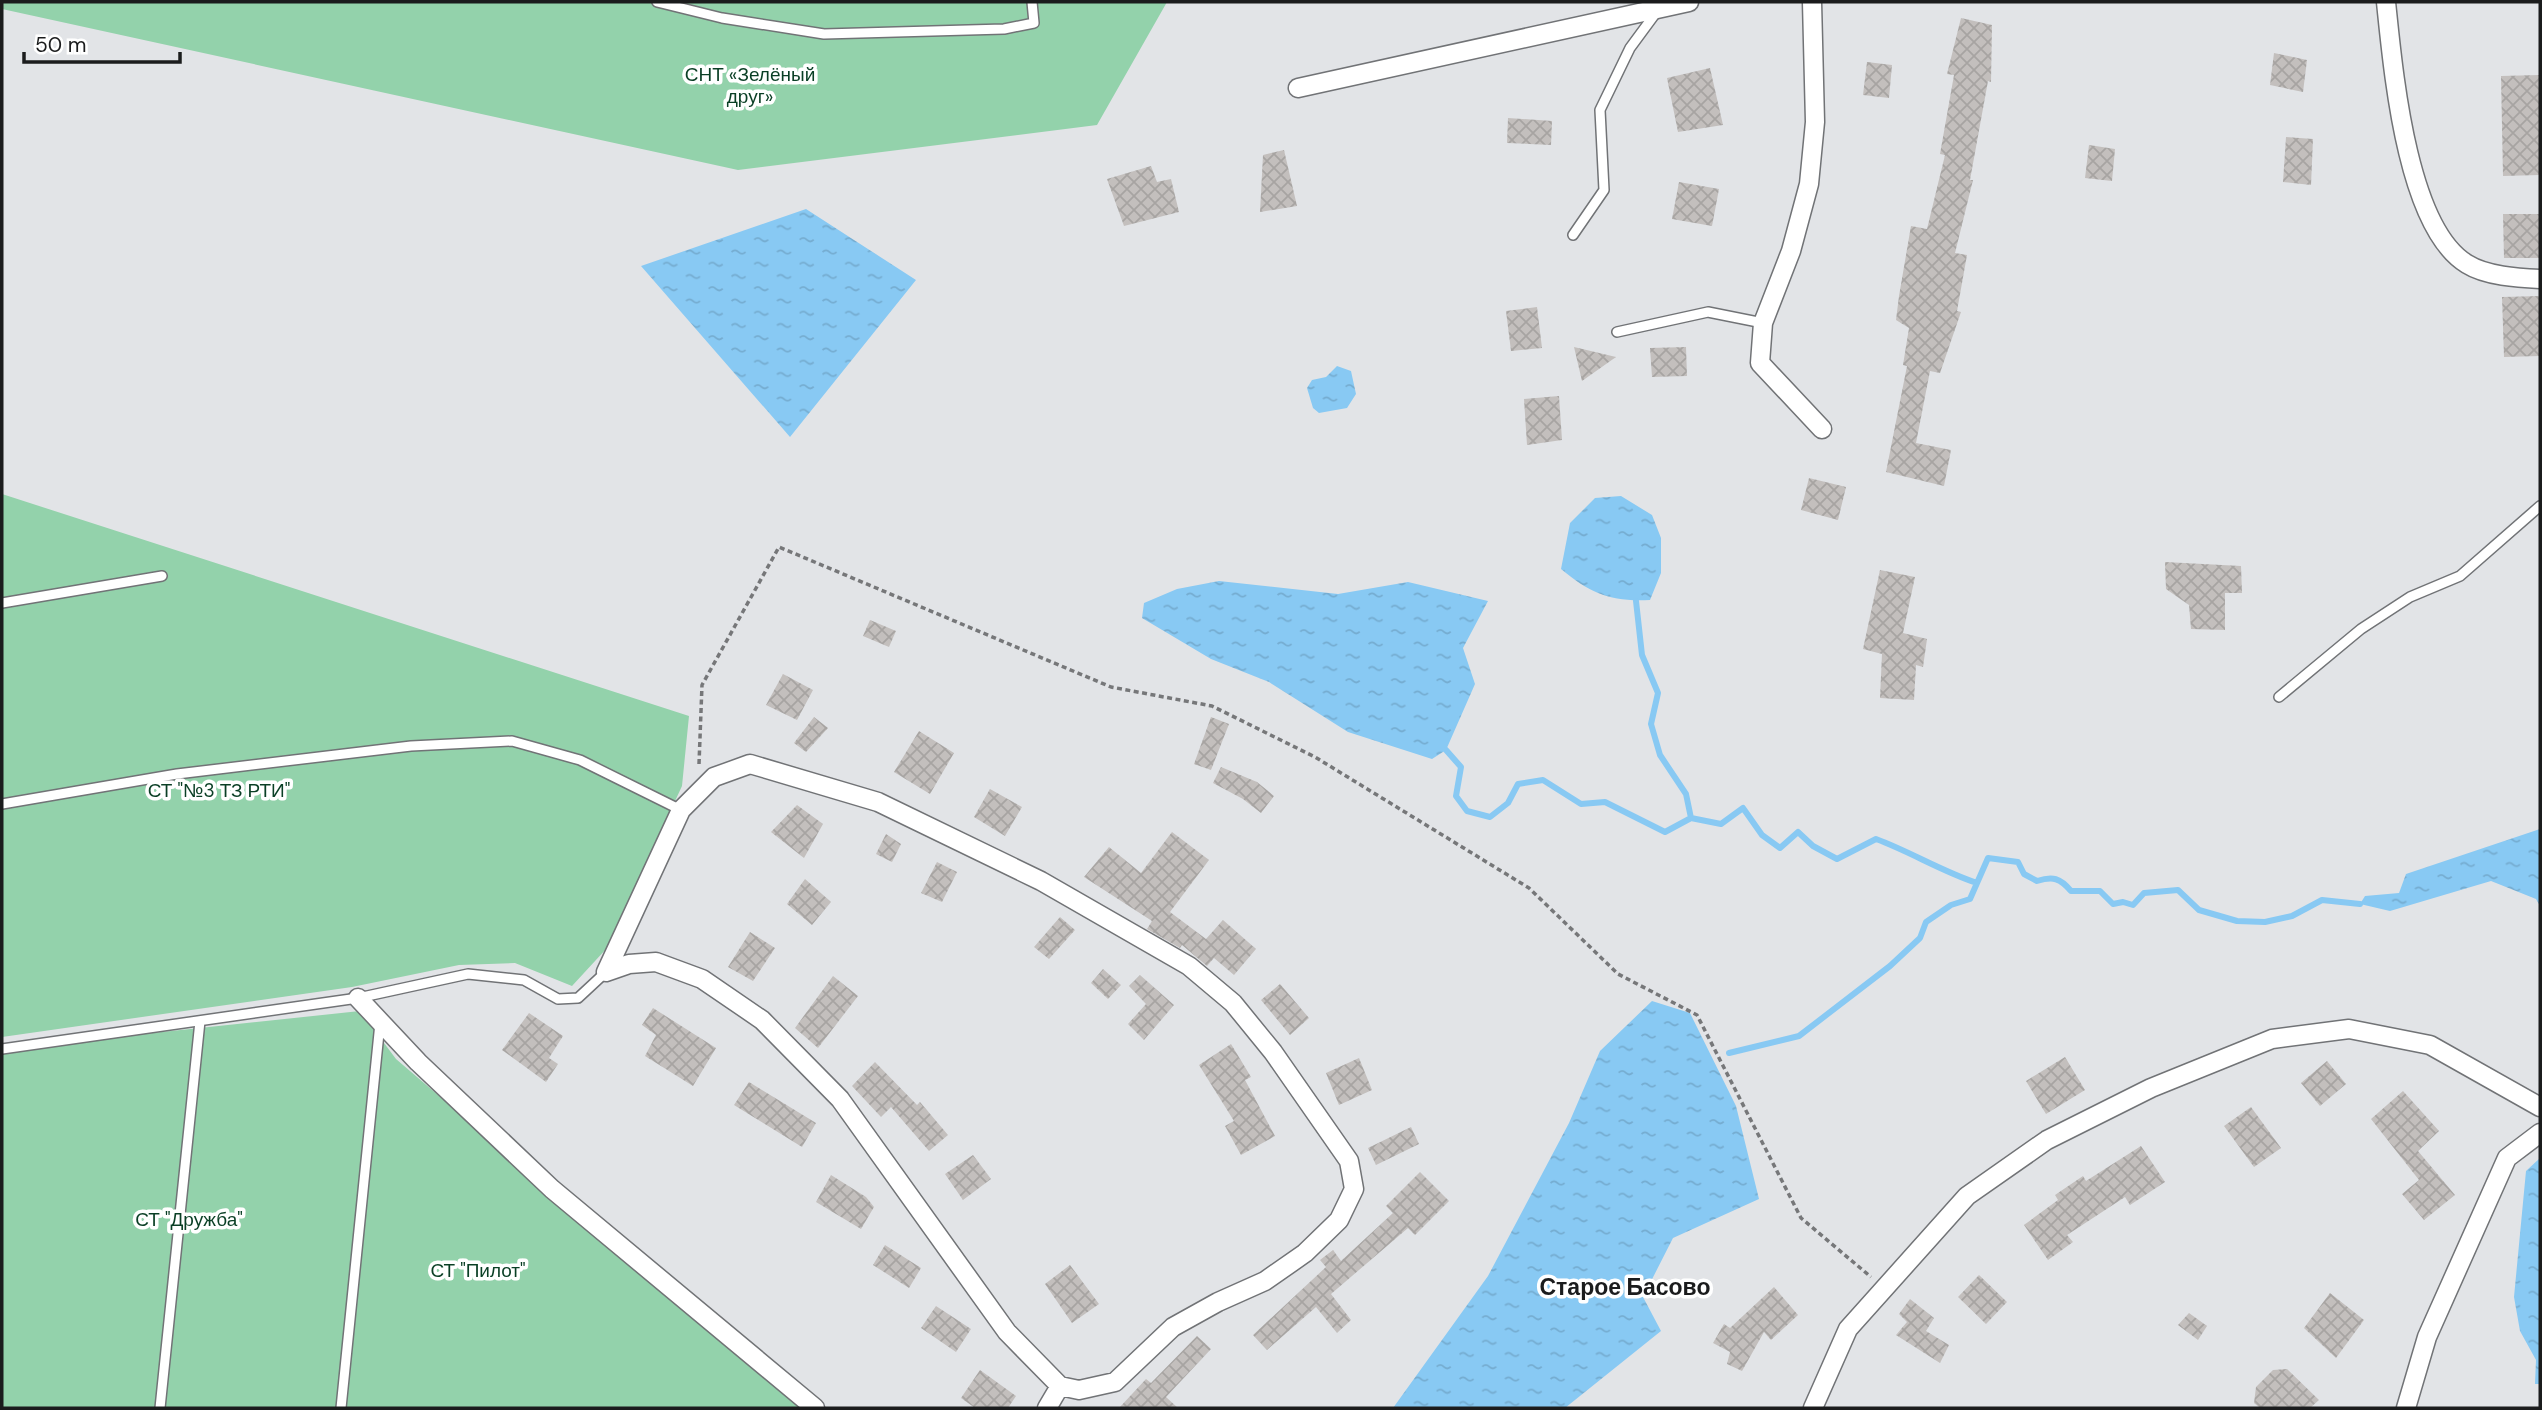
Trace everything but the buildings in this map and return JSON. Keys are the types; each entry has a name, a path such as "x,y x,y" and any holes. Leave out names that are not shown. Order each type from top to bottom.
{"street":[{"path":"1298,88 1689,2"},
{"path":"1812,2 1815,122 1809,184 1791,251 1763,323 1760,363 1822,429"},
{"path":"2386,2 2397,88 2412,170 2429,217 2448,247 2467,264 2486,271 2540,279"},
{"path":"750,764 878,802 1041,881 1189,966 1233,1003 1273,1052 1349,1161 1354,1189 1339,1220 1305,1253 1265,1281 1218,1302 1173,1327 1115,1382 1079,1390 1060,1386 1007,1332 840,1099 762,1020 702,979 656,961 629,964 606,972 681,810 714,777 750,764"},
{"path":"358,998 552,1189 815,1408"},
{"path":"1813,1408 1848,1329 1968,1196 2047,1140 2151,1088 2272,1039 2349,1029 2430,1045 2540,1107"},
{"path":"2406,1408 2427,1337 2507,1158 2540,1133"},
{"path":"1047,1408 1060,1386"}],"lane":[{"path":"657,2 722,18 824,34 1004,29 1034,23 1032,2"},
{"path":"1573,234 1604,190 1600,110 1630,48 1659,8"},
{"path":"1617,332 1708,312 1763,323"},
{"path":"2279,697 2361,629 2410,597 2460,576 2540,506"},
{"path":"2,603 162,576"},
{"path":"2,804 191,772 411,746 512,741 580,760 681,810"},
{"path":"2,1049 358,998 468,974 524,980 558,999 578,998 606,972"},
{"path":"160,1408 200,1021"},
{"path":"341,1408 380,1022"}],"path":[{"path":"698,793 702,685 779,547 1111,687 1212,706 1315,757 1529,888 1618,974 1697,1015 1801,1218 1886,1290"}],"green space":[{"name":"СНТ «Зелёный друг»","path":"2,2 1167,2 1097,125 738,170 2,9"},
{"name":"СТ \"№3 ТЗ РТИ\"","path":"2,494 689,716 682,786 607,948 572,986 515,963 459,965 352,987 2,1037"},
{"name":"СТ \"Дружба\"","path":"360,1011 396,1059 803,1408 2,1408 2,1049"}],"water":[{"path":"806,209 916,280 790,437 641,266"},
{"path":"1337,366 1351,371 1356,394 1347,408 1319,413 1313,408 1307,388 1312,380 1326,377"},
{"path":"1621,496 1652,515 1661,538 1661,573 1650,600 1624,600 1602,595 1582,585 1561,569 1570,523 1595,498"},
{"path":"1219,581 1338,594 1408,582 1488,601 1463,648 1475,684 1446,750 1432,759 1348,732 1269,682 1211,659 1142,618 1144,603 1177,589"},
{"path":"2540,829 2540,906 2536,899 2491,881 2390,911 2360,904 2365,896 2399,893 2406,874"},
{"path":"1652,1001 1690,1013 1736,1106 1759,1199 1673,1238 1643,1297 1661,1331 1565,1408 1393,1408 1488,1276 1569,1123 1600,1051"},
{"path":"2540,1158 2540,1384 2535,1384 2536,1360 2520,1331 2514,1297 2526,1171"}],"waterway":[{"path":"1636,601 1642,655 1658,693 1651,724 1660,755 1686,794 1691,818"},
{"path":"1446,750 1461,767 1456,796 1467,811 1490,817 1508,803 1518,784 1543,780 1581,804 1605,802 1665,832 1691,818 1721,824 1743,808 1762,835 1780,848 1798,832 1813,846 1837,859 1876,839 1977,883"},
{"path":"1729,1053 1799,1036 1890,966 1920,938 1926,922 1951,905 1970,899 1988,858 2018,862 2024,874 2037,881 2060,881 2071,891 2100,891 2113,904 2123,902 2133,905 2144,893 2178,890 2199,910 2237,921 2265,922 2292,916 2322,900 2360,904"}],"district":[{"name":"Старое Басово","path":"1625,1287"}],"park label":[{"name":"СТ \"Пилот\"","path":"478,1270"}]}
